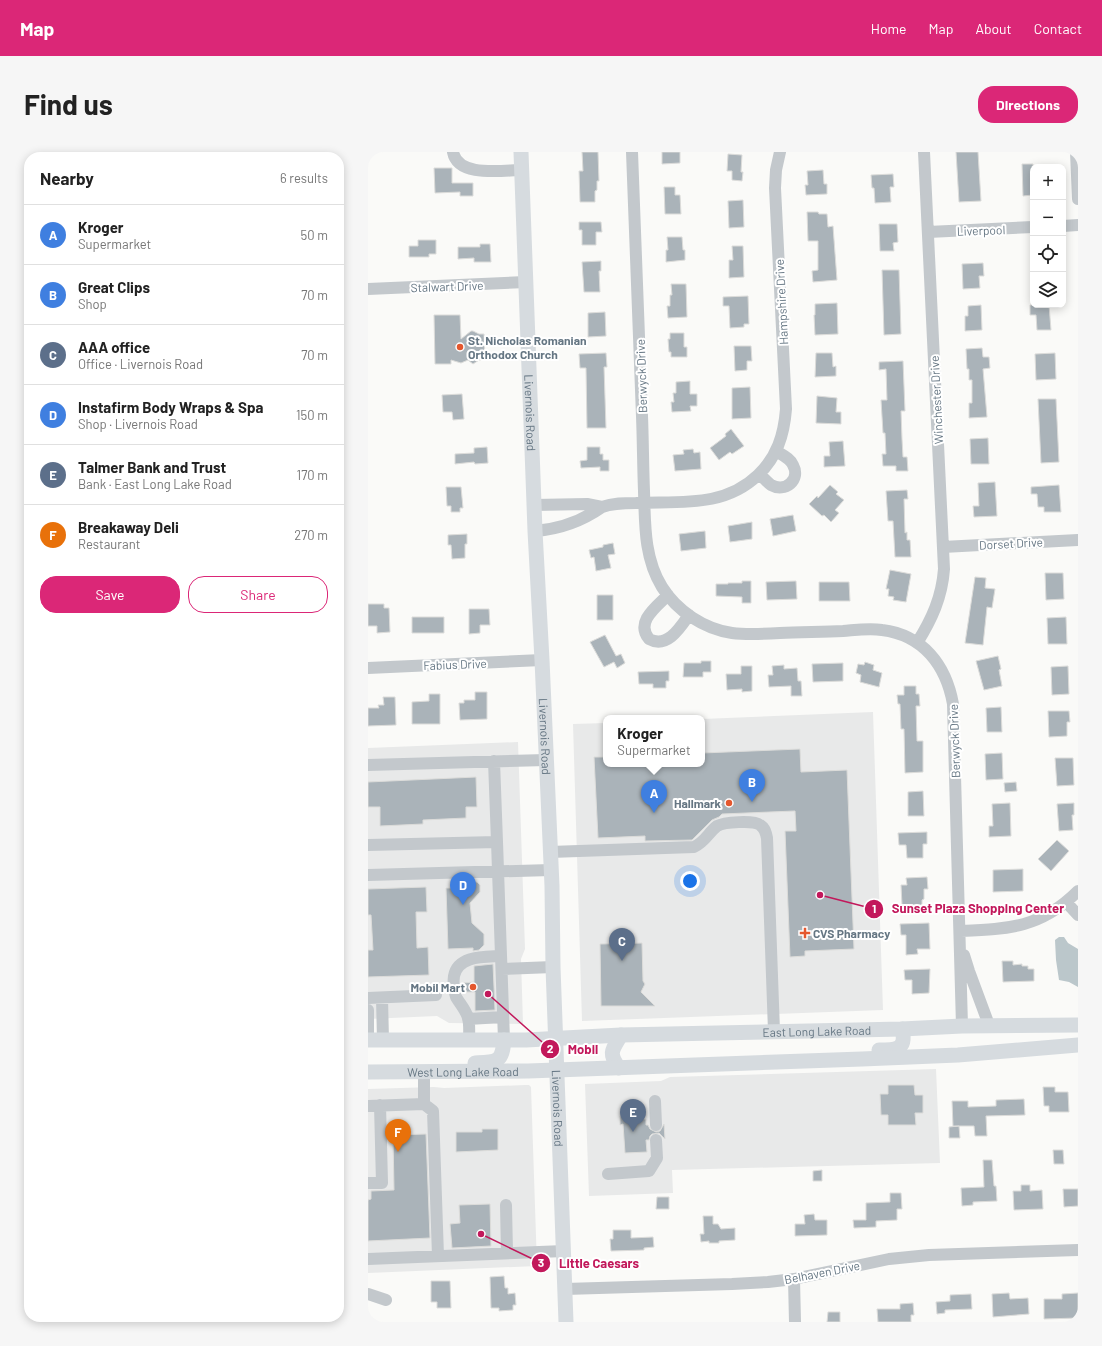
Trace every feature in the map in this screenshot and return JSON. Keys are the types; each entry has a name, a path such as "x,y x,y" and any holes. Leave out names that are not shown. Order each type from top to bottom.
{"main road":[{"name":"Livernois Road","path":"521,152 535,531 551,870 553,967 566,1322"},
{"name":"East Long Lake Road","path":"556,1038 774,1031 902,1029 989,1025 1078,1025"},
{"path":"949,1056 951,1050 960,1047 1032,1042 1035,1039 1036,1033 1032,1026"},
{"path":"692,1065 715,1057 896,1049 902,1046 904,1041 902,1029"},
{"path":"618,1068 612,1059 612,1051 621,1036"},
{"path":"368,1040 504,1040 556,1038"},
{"path":"368,1047 442,1047 465,1040"},
{"path":"383,1072 424,1064 492,1063 499,1060 502,1055 504,1040"},
{"path":"557,1070 949,1056 1078,1045"},
{"name":"West Long Lake Road","path":"368,1072 495,1072 557,1070"}],"street":[{"path":"453,152 454,156 462,165 475,171 522,170"},
{"name":"Berwyck Drive","path":"632,152 643,424 644,502 648,556 655,574 668,595 689,615 718,630 747,634 876,630 907,637 929,652 940,666 949,685 953,704 962,1026"},
{"name":"Hampshire Drive","path":"534,505 587,504 602,506 644,502 700,501 716,498 732,494 742,488 759,474 776,451 784,427 786,409 775,188 780,152"},
{"name":"Winchester Drive","path":"917,643 930,622 939,601 943,580 943,547 924,152"},
{"path":"1076,152 1078,199"},
{"path":"1066,226 1078,225"},
{"name":"Liverpool","path":"928,232 1030,227"},
{"name":"Stalwart Drive","path":"368,289 526,282"},
{"path":"759,474 771,485 780,488 791,484 796,475 793,464 776,451"},
{"name":"Hampshire Drive","path":"535,531 553,529 576,521 588,516 602,506"},
{"name":"Dorset Drive","path":"943,547 1078,540"},
{"path":"668,595 645,620 644,630 649,639 660,642 670,638 689,615"},
{"name":"Fabius Drive","path":"368,668 542,660"},
{"path":"368,765 546,760"},
{"path":"494,761 504,1040"},
{"path":"550,852 694,847 706,839 717,826 727,823 754,822 761,825 766,831 767,838 774,1031"},
{"path":"368,845 497,842"},
{"path":"368,875 551,870"},
{"path":"960,937 1025,925 1049,914 1078,891"},
{"path":"1066,902 1078,915"},
{"name":"Berwyck Drive","path":"960,937 969,971 989,1025"},
{"path":"465,1040 468,1019 466,1012 458,1000 453,985 455,973 458,967 476,957 501,956"},
{"path":"502,969 553,967"},
{"path":"368,998 436,995"},
{"path":"382,998 383,1040"},
{"path":"368,1010 368,1040"},
{"path":"468,1019 502,1017"},
{"path":"424,1072 424,1104"},
{"path":"655,1101 656,1125"},
{"path":"368,1183 382,1183 374,1106 424,1104 433,1111 438,1256"},
{"path":"608,1174 649,1172 657,1158 656,1140"},
{"path":"506,1205 507,1253"},
{"name":"Belhaven Drive","path":"565,1289 732,1284 794,1279 869,1263 913,1256 1078,1250"},
{"path":"368,1259 564,1251"},
{"path":"794,1279 795,1322"},
{"path":"368,1294 386,1300"}],"shaded area":[{"path":"873,712 883,1010 582,1021 573,724 603,723 603,767 705,767 705,719"},
{"path":"518,742 525,949 521,959 523,1024 449,1023 437,1016 368,1019 368,748"},
{"path":"1059,937 1064,937 1068,943 1078,949 1078,987 1069,982 1059,980 1055,940"},
{"path":"936,1069 940,1163 672,1170 673,1193 589,1196 585,1084 661,1081 670,1077"},
{"path":"529,1085 531,1087 537,1266 368,1273 368,1089"}],"building":[{"path":"582,152 598,152 599,181 597,181 597,190 595,191 595,202 580,202 579,171 583,171"},
{"path":"662,152 680,152 680,163 662,164"},
{"path":"956,152 978,152 981,201 959,202"},
{"path":"728,154 742,155 742,181 732,180 732,171 727,171"},
{"path":"1022,164 1030,164 1030,195 1023,196"},
{"path":"434,168 452,168 452,183 473,183 473,196 460,196 460,192 435,193"},
{"path":"823,170 824,184 827,184 827,194 806,195 805,185 808,185 807,171"},
{"path":"893,174 894,187 890,187 891,202 875,203 871,175"},
{"path":"664,187 675,187 675,195 680,195 681,214 665,214"},
{"path":"743,200 744,227 729,228 728,201"},
{"path":"807,212 827,214 828,227 833,226 837,280 813,282 812,271 818,270 818,241 808,241"},
{"path":"579,222 601,222 602,232 596,232 596,245 582,245 582,230 579,230"},
{"path":"879,224 897,224 898,242 893,243 894,251 880,251"},
{"path":"667,237 682,237 683,250 685,250 685,260 666,262 666,250 668,250"},
{"path":"418,240 436,240 436,254 429,254 429,257 409,257 409,246 418,246"},
{"path":"480,244 490,244 491,262 474,262 474,258 458,259 458,247 480,247"},
{"path":"732,246 743,246 744,277 729,278 729,260 733,260"},
{"path":"601,261 601,271 599,271 600,292 584,292 582,262"},
{"path":"983,263 984,276 979,276 980,288 963,289 962,264"},
{"path":"882,270 899,270 901,334 884,335"},
{"path":"671,284 686,284 687,317 668,318 667,306 670,306 670,295 672,295"},
{"path":"748,296 749,324 744,324 744,327 730,328 729,306 723,306 723,297"},
{"path":"837,303 838,334 815,335 815,304"},
{"path":"981,305 982,330 965,331 965,316 968,316 968,306"},
{"path":"1030,308 1049,308 1051,330 1037,330 1036,315 1030,315"},
{"path":"605,312 606,336 588,337 588,313"},
{"name":"St. Nicholas Romanian Orthodox Church","path":"434,315 460,315 461,339 471,331 484,334 485,360 479,360 473,364 468,360 461,363 451,360 451,364 435,364"},
{"path":"670,333 684,333 684,347 687,347 687,357 671,357 668,339 670,339"},
{"path":"734,346 751,346 752,361 747,361 747,370 735,371"},
{"path":"982,348 983,357 989,357 990,368 983,369 987,417 969,418 969,403 972,403 972,380 969,380 966,349"},
{"path":"606,353 607,367 604,367 606,428 587,428 586,368 580,368 579,354"},
{"path":"816,353 832,353 833,367 836,366 836,376 815,377"},
{"path":"1055,353 1056,379 1036,380 1035,354"},
{"path":"903,361 905,411 901,411 902,439 903,457 907,457 908,471 896,471 896,466 883,466 882,454 886,454 881,400 887,400 886,369 879,370 879,362"},
{"path":"690,381 690,394 697,394 697,406 690,406 691,411 672,412 671,402 674,402 673,393 676,393 676,382"},
{"path":"750,387 751,418 732,419 732,388"},
{"path":"462,394 464,419 453,420 452,412 443,412 442,395"},
{"path":"817,396 837,398 836,412 841,412 841,424 816,423"},
{"path":"1038,399 1056,399 1059,462 1041,463"},
{"path":"731,429 744,446 732,454 730,452 719,460 710,448 726,436 725,434"},
{"path":"988,438 989,464 971,464 970,439"},
{"path":"843,441 845,466 824,467 824,456 830,456 829,442"},
{"path":"487,447 488,463 475,464 474,462 455,464 455,454 474,453 474,448"},
{"path":"587,447 600,447 600,454 603,454 603,460 609,460 609,471 600,471 600,467 581,468 580,461 587,460"},
{"path":"693,449 694,453 700,452 701,469 675,471 673,455 684,454 683,450"},
{"path":"995,482 997,516 974,517 973,506 979,506 978,483"},
{"path":"830,485 838,492 836,494 844,500 835,510 839,513 831,522 809,504 817,496 818,498"},
{"path":"1059,485 1061,512 1044,512 1044,507 1038,507 1037,494 1031,494 1031,487"},
{"path":"446,487 461,487 463,508 460,508 460,512 451,512 451,506 447,506"},
{"path":"907,490 908,499 904,499 905,533 907,532 907,540 910,540 911,557 895,557 893,521 888,521 886,491"},
{"path":"793,515 796,531 773,536 770,519"},
{"path":"752,522 752,539 730,542 728,526"},
{"path":"705,531 706,548 681,551 679,534"},
{"path":"467,534 465,558 452,559 451,545 448,545 448,535"},
{"path":"613,543 615,554 608,555 611,568 596,571 594,557 591,558 589,550"},
{"path":"890,570 911,574 906,602 893,600 894,597 888,596 889,589 886,589"},
{"path":"1045,573 1063,573 1064,599 1046,600"},
{"path":"975,577 986,578 985,588 995,589 992,608 987,607 983,645 965,643"},
{"path":"742,581 751,581 751,603 742,603 742,597 716,596 716,584 742,583"},
{"path":"796,581 797,599 767,600 766,582"},
{"path":"819,582 849,582 850,601 819,601"},
{"path":"597,595 613,595 613,620 597,620"},
{"path":"368,604 384,604 384,608 389,608 390,632 377,633 377,626 368,626"},
{"path":"469,609 489,609 490,625 480,625 480,633 469,634"},
{"path":"412,617 444,617 444,633 412,633"},
{"path":"1066,617 1067,644 1048,644 1047,618"},
{"path":"605,635 616,656 621,654 625,663 617,668 614,662 604,667 590,642"},
{"path":"998,656 1001,669 999,670 1002,686 984,690 976,661"},
{"path":"701,661 711,661 711,672 703,672 703,677 683,677 684,663 701,663"},
{"path":"865,662 874,665 873,670 882,673 879,687 860,682 861,675 856,673 858,664 864,665"},
{"path":"843,663 843,681 813,682 812,664"},
{"path":"784,665 784,669 797,668 798,681 801,681 802,696 791,696 791,686 769,687 768,675 773,675 772,666"},
{"path":"741,666 752,666 752,691 742,692 742,689 727,690 726,674 741,674"},
{"path":"1068,666 1069,694 1052,695 1051,667"},
{"path":"669,671 669,681 666,681 666,688 653,688 653,684 639,684 638,672"},
{"path":"904,686 916,686 916,694 919,694 920,706 916,706 917,741 923,741 923,772 905,773 904,729 901,729 900,704 898,704 897,695 904,695"},
{"path":"475,692 487,692 487,719 460,720 459,703 464,703 464,700 475,700"},
{"path":"429,694 440,694 440,724 412,724 412,702 429,701"},
{"path":"383,697 395,697 396,725 368,726 368,708 379,708 378,705 384,705"},
{"path":"1001,707 1002,732 987,732 986,708"},
{"path":"1048,711 1069,711 1070,722 1067,722 1067,736 1049,737"},
{"path":"800,749 801,772 847,770 854,949 805,951 805,956 790,957 785,831 796,831 795,811 722,814 712,820 692,840 645,841 645,836 598,838 594,757 603,757 603,767 705,767 705,753"},
{"path":"1002,753 1003,779 986,780 985,754"},
{"path":"1055,758 1073,758 1074,785 1057,786"},
{"path":"476,777 477,807 466,807 466,818 423,820 423,824 380,826 380,807 368,807 368,782"},
{"path":"1016,782 1017,791 1005,792 1004,783"},
{"path":"923,791 924,816 908,816 908,792"},
{"path":"1010,803 1011,836 989,837 989,826 993,826 992,804"},
{"path":"1074,803 1074,815 1072,815 1073,830 1059,831 1057,804"},
{"path":"927,832 927,844 923,844 923,858 907,858 906,845 899,845 898,833"},
{"path":"1057,840 1069,851 1051,871 1038,859"},
{"path":"1023,869 1023,891 993,892 993,870"},
{"path":"927,877 928,889 924,889 924,899 922,900 922,905 902,905 901,885 907,885 906,878"},
{"path":"465,882 477,882 480,885 480,892 470,903 472,923 484,934 484,945 479,950 473,951 473,948 448,949 446,888 465,888"},
{"path":"426,887 427,912 416,912 417,948 428,947 429,975 368,977 368,950 373,950 371,915 368,915 368,889"},
{"path":"929,923 930,949 917,949 918,954 906,955 906,935 901,935 900,924"},
{"path":"642,943 643,981 645,984 641,992 655,1006 601,1006 600,944"},
{"path":"1002,961 1013,961 1013,965 1022,964 1022,966 1028,966 1028,969 1034,969 1034,981 1003,982"},
{"path":"493,964 495,1010 475,1011 475,992 463,992 463,983 474,982 474,966"},
{"path":"930,969 929,993 912,994 912,980 905,980 904,970"},
{"path":"888,1085 914,1085 915,1095 923,1095 923,1113 915,1113 916,1125 888,1125 888,1115 881,1115 880,1094 888,1094"},
{"path":"1043,1087 1055,1087 1055,1092 1068,1092 1069,1112 1049,1112 1049,1106 1044,1106"},
{"path":"1024,1099 1025,1115 986,1116 987,1136 975,1136 974,1126 953,1126 952,1101 968,1101 968,1107 996,1106 996,1100"},
{"path":"620,1116 628,1116 629,1119 646,1119 646,1125 656,1132 660,1131 664,1124 665,1139 659,1133 652,1134 649,1140 646,1140 647,1152 625,1153 623,1124 620,1125"},
{"path":"959,1126 960,1138 949,1138 949,1127"},
{"path":"482,1129 498,1129 498,1150 456,1152 456,1132 482,1132"},
{"path":"426,1134 430,1238 368,1241 368,1200 371,1199 371,1191 394,1190 393,1135"},
{"path":"1053,1150 1063,1150 1064,1164 1054,1164"},
{"path":"983,1160 992,1160 997,1201 973,1202 973,1205 962,1206 961,1188 984,1187"},
{"path":"822,1170 822,1181 813,1181 813,1171"},
{"path":"1021,1185 1030,1185 1030,1191 1042,1190 1043,1209 1014,1210 1013,1191 1021,1191"},
{"path":"1063,1189 1078,1189 1078,1206 1064,1207"},
{"path":"890,1193 901,1193 902,1209 897,1209 897,1220 876,1221 876,1227 854,1228 853,1220 866,1220 866,1203 890,1202"},
{"path":"657,1197 669,1197 669,1209 656,1209"},
{"path":"490,1204 491,1246 452,1248 450,1224 460,1223 459,1205"},
{"path":"814,1214 815,1220 827,1220 827,1235 795,1236 795,1224 805,1224 804,1215"},
{"path":"703,1216 713,1216 713,1224 718,1224 721,1229 735,1228 735,1240 719,1241 719,1243 709,1243 709,1241 701,1242 700,1234 704,1234"},
{"path":"613,1230 631,1230 631,1238 653,1237 654,1247 644,1248 644,1250 611,1251 610,1239 613,1239"},
{"path":"504,1276 505,1288 508,1288 508,1294 515,1293 516,1305 513,1305 513,1310 499,1311 499,1308 491,1308 490,1277"},
{"path":"431,1281 450,1281 451,1308 437,1308 437,1302 431,1302"},
{"path":"1009,1293 1010,1299 1028,1298 1029,1314 993,1317 992,1294"},
{"path":"1078,1293 1078,1318 1044,1319 1044,1299 1062,1299 1062,1294"},
{"path":"971,1294 972,1309 945,1310 945,1313 937,1314 936,1302 950,1301 950,1295"},
{"path":"913,1303 914,1315 911,1315 911,1322 878,1322 877,1309 900,1309 900,1304"},
{"path":"828,1312 840,1312 840,1322 827,1322"}],"place":[{"name":"St. Nicholas Romanian Orthodox Church","path":"460,347"},
{"name":"Great Clips","path":"752,802"},
{"name":"Hallmark","path":"729,803"},
{"name":"Kroger","path":"654,813"},
{"name":"Sunset Plaza Shopping Center","path":"820,895"},
{"name":"Instafirm Body Wraps & Spa","path":"463,905"},
{"name":"CVS Pharmacy","path":"805,933"},
{"name":"AAA office","path":"622,961"},
{"name":"Mobil Mart","path":"473,987"},
{"name":"Mobil","path":"488,994"},
{"name":"Talmer Bank and Trust","path":"633,1132"},
{"name":"Breakaway Deli","path":"398,1152"},
{"name":"Little Caesars","path":"481,1234"}]}
